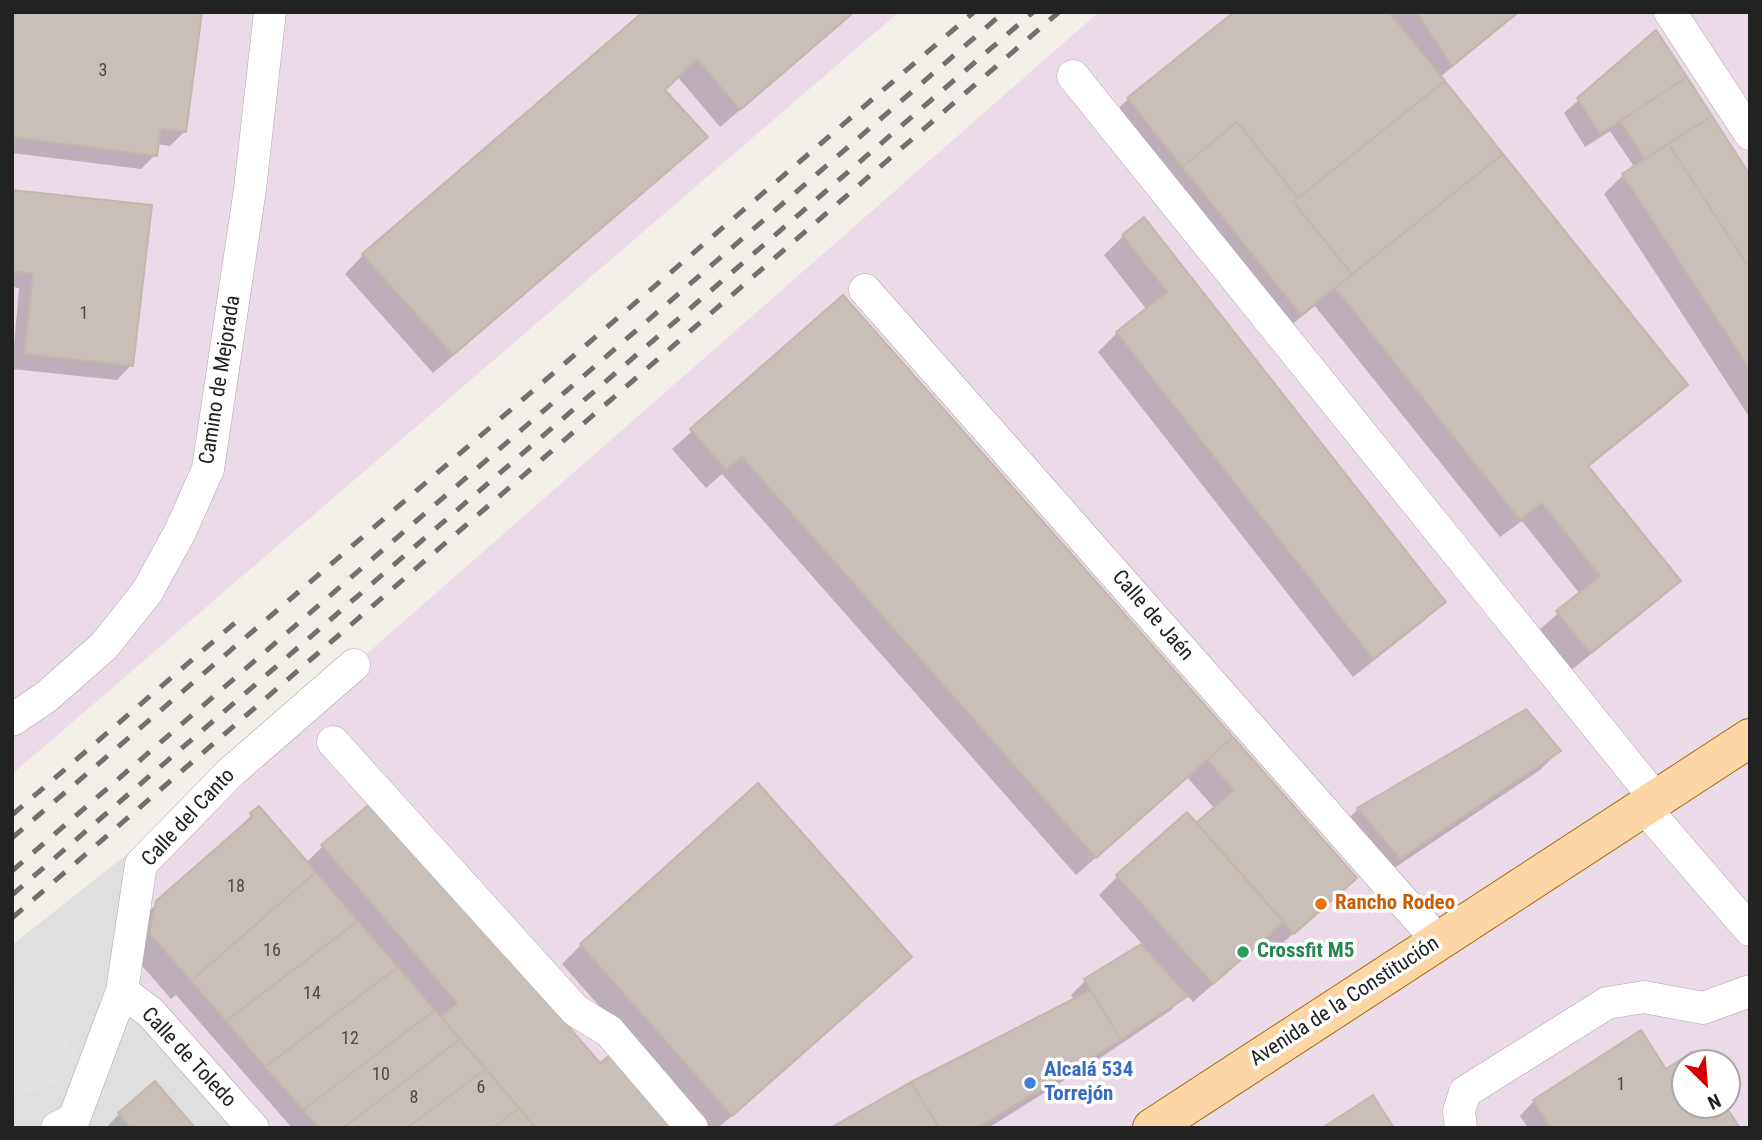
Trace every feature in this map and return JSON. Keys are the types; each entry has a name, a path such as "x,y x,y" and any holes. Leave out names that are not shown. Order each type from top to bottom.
{"main road":[{"name":"Avenida de la Constitución","path":"1152,1128 1750,738"}],"street":[{"name":"Camino de Mejorada","path":"12,720 46,697 104,646 147,592 180,532 208,470 250,189 270,12"},
{"path":"1670,12 1750,134"},
{"path":"1073,76 1750,930"},
{"name":"Calle de Jaén","path":"865,290 1439,942"},
{"name":"Calle del Canto","path":"57,1128 74,1119 122,991 141,864 231,772 354,665"},
{"path":"333,742 576,1011 609,1031 692,1128"},
{"name":"Calle de Toledo","path":"122,991 150,1013 253,1128"},
{"path":"1461,1128 1459,1111 1465,1092 1607,1003 1644,997 1703,1008 1750,991"}],"shaded area":[{"path":"12,12 899,12 12,774"},
{"path":"1099,12 1750,12 1750,1128 253,1128 122,991 141,864 354,665"},
{"path":"231,772 253,1128 12,1128 12,945"},
{"path":"12,985 80,1054 68,1074 58,1084 12,1097"}],"building":[{"path":"12,12 202,12 186,132 161,129 157,156 12,137"},
{"path":"643,12 854,12 740,110 697,59 665,90 708,137 453,355 362,254"},
{"path":"1234,12 1389,12 1445,81 1298,198 1237,122 1182,167 1127,98"},
{"path":"1416,12 1518,12 1452,66"},
{"path":"1656,30 1687,77 1600,134 1577,98"},
{"path":"1687,77 1712,116 1645,159 1620,121"},
{"path":"1445,81 1503,154 1352,274 1293,202"},
{"path":"1712,116 1750,175 1750,269 1668,143"},
{"path":"1237,122 1298,198 1293,202 1352,274 1301,315 1182,167"},
{"path":"1668,143 1750,269 1750,370 1622,174"},
{"path":"1503,154 1688,385 1588,466 1681,581 1590,653 1556,611 1600,576 1542,503 1520,520 1335,288"},
{"path":"12,190 152,205 133,366 24,354 33,274 12,271"},
{"path":"1144,217 1446,602 1373,659 1116,332 1167,292 1122,235"},
{"path":"843,295 1233,737 1096,858 742,457 726,470 690,429"},
{"path":"1526,709 1561,751 1400,859 1357,808"},
{"path":"1233,737 1357,878 1294,934 1196,823 1234,790 1207,760"},
{"path":"758,783 912,957 732,1116 580,944"},
{"path":"373,801 600,1063 613,1053 679,1128 536,1128 441,1017 457,1003 321,845"},
{"path":"259,806 316,872 191,981 149,933 156,901 252,817 250,813"},
{"path":"1187,812 1284,922 1213,984 1116,875"},
{"path":"316,872 358,921 226,1021 191,981"},
{"path":"358,921 398,967 265,1067 226,1021"},
{"path":"1141,944 1188,996 1121,1040 1084,979"},
{"path":"398,967 435,1010 303,1110 265,1067"},
{"path":"1091,990 1121,1040 977,1128 939,1128 911,1082"},
{"path":"435,1010 460,1039 343,1128 319,1128 303,1110"},
{"path":"1641,1030 1666,1069 1671,1066 1671,1119 1734,1119 1740,1128 1551,1128 1533,1100"},
{"path":"460,1039 486,1069 407,1128 343,1128"},
{"path":"486,1069 519,1108 493,1128 407,1128"},
{"path":"155,1081 195,1128 131,1128 118,1113"},
{"path":"911,1082 939,1128 830,1128"},
{"path":"1373,1095 1394,1128 1322,1128"},
{"path":"519,1108 536,1128 493,1128"}],"railway":[{"path":"12,838 974,12"},
{"path":"12,871 1004,12"},
{"path":"12,895 1033,12"},
{"path":"12,918 1059,12"},
{"path":"12,815 244,615"}],"place":[{"name":"Rancho Rodeo","path":"1321,904"},
{"name":"Crossfit M5","path":"1243,952"},
{"name":"Alcalá 534 Torrejón","path":"1030,1083"}]}
